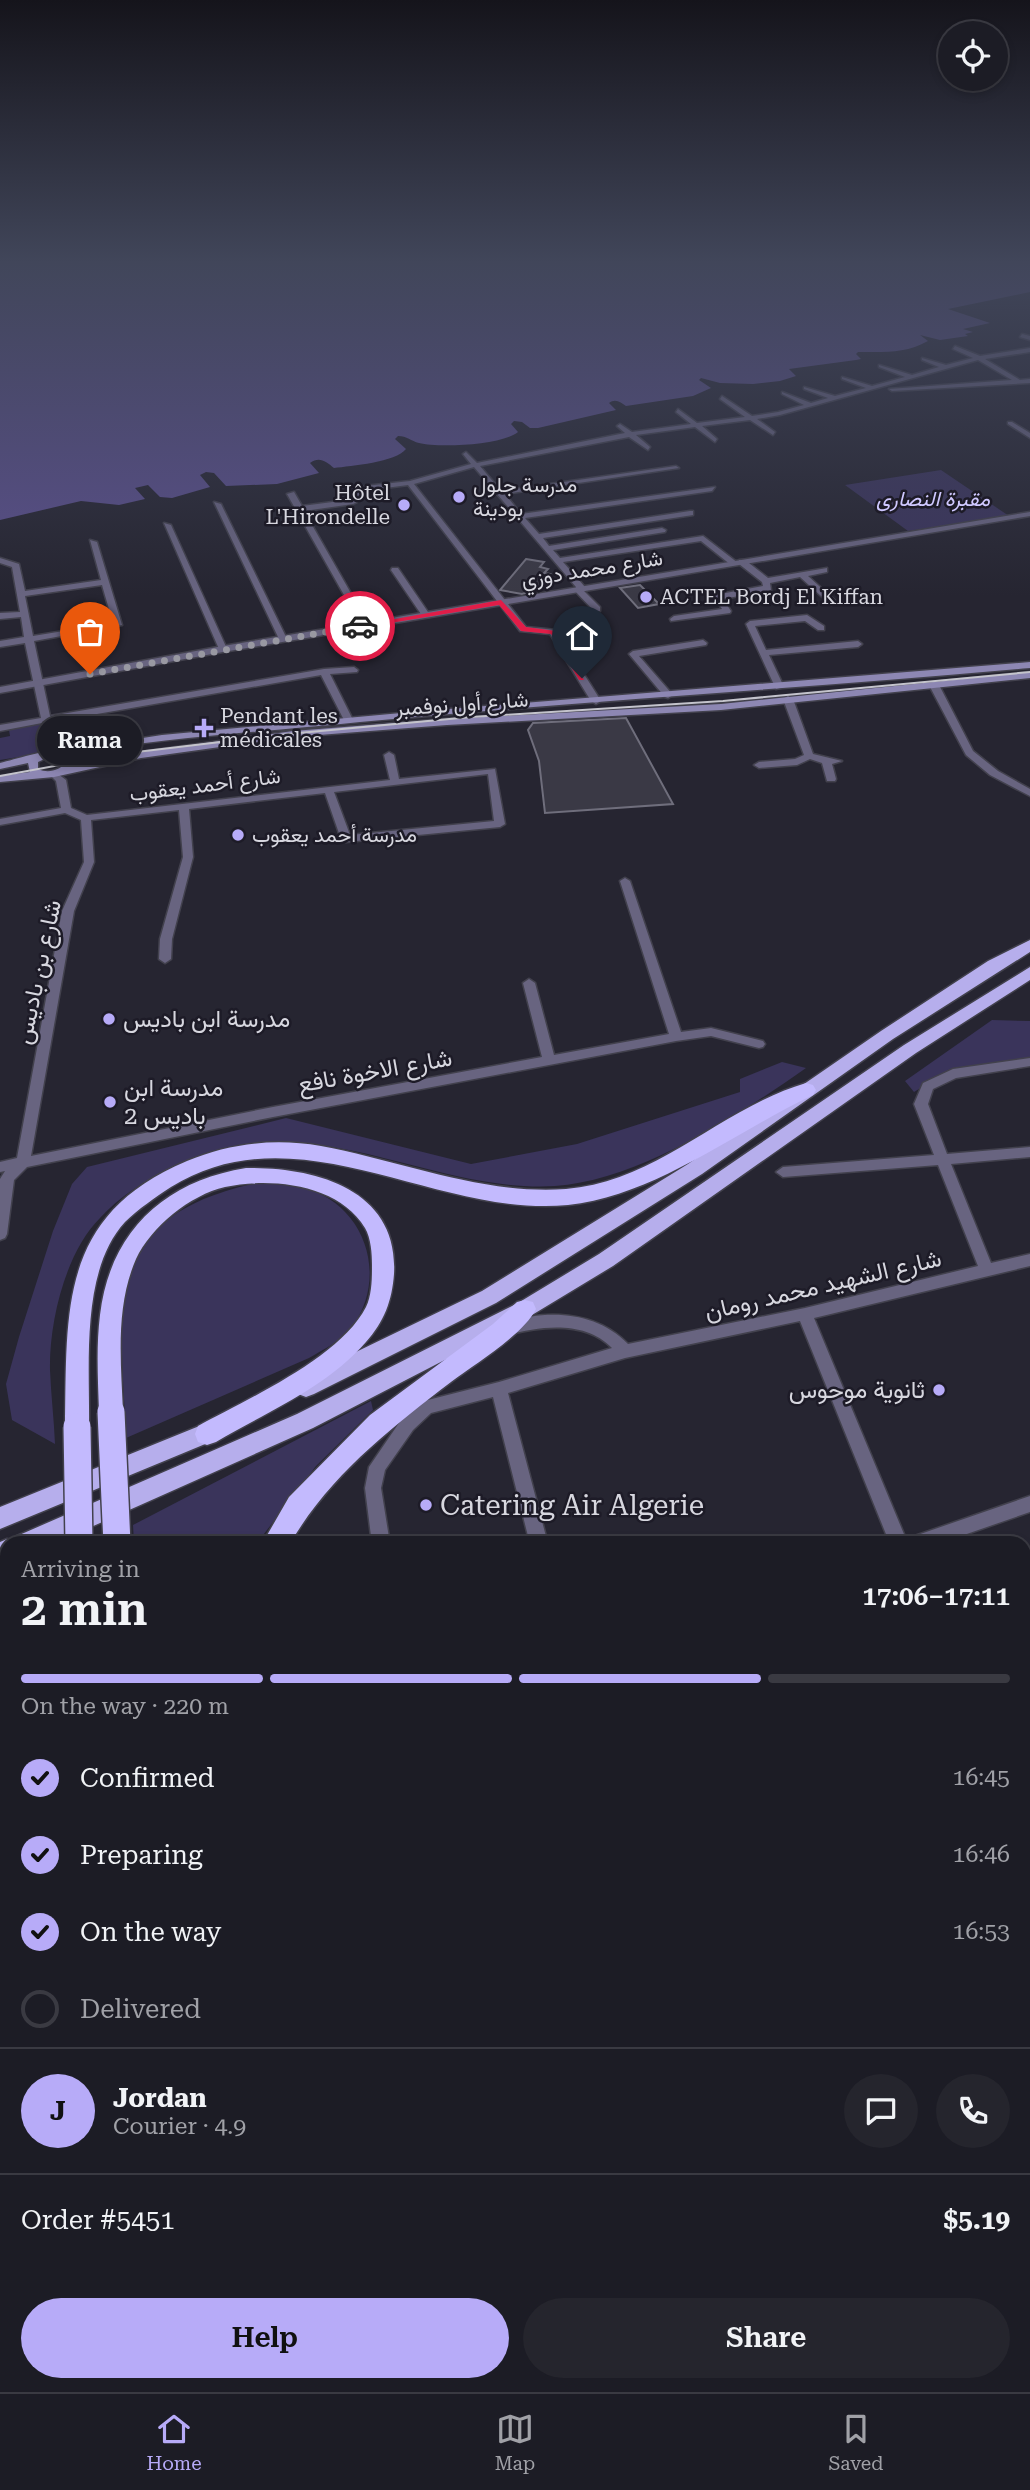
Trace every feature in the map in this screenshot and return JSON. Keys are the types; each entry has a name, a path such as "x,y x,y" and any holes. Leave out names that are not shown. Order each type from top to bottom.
{"highway":[{"path":"0,1518 207,1434 489,1297 695,1169 806,1090 994,965 1030,945"},
{"path":"43,1536 305,1421 525,1309 606,1259 910,1049 1030,972"},
{"path":"79,1536 77,1427 83,1294 92,1260 116,1217 150,1189 188,1167 234,1153 274,1149 314,1153 367,1164 480,1194 526,1198 569,1197 614,1189 665,1167 749,1118 806,1090"},
{"path":"117,1536 109,1335 117,1285 125,1260 141,1233 168,1207 205,1186 237,1177 271,1175 305,1180 330,1189 357,1204 374,1224 383,1257 382,1284 374,1313 351,1344 321,1367 207,1434"},
{"path":"280,1536 298,1505 379,1423 501,1331 525,1309"}],"main road":[{"name":"شارع أول نوفمبر","path":"50,753 66,753 155,738 348,720 1030,665"},
{"name":"شارع أول نوفمبر","path":"0,779 54,774 145,754 236,742 472,719 680,710 1030,675"},
{"path":"0,766 50,753"},
{"path":"66,753 74,760 66,770"},
{"path":"37,758 32,765 33,770 41,774"}],"street":[{"path":"900,373 912,377"},
{"path":"299,509 353,502 349,497 368,488 475,465 632,434 778,414 929,373"},
{"path":"1003,373 1019,382"},
{"path":"844,378 873,388"},
{"path":"966,379 976,384"},
{"path":"863,390 1030,382"},
{"path":"806,388 834,398"},
{"path":"784,393 810,405"},
{"path":"722,398 773,433"},
{"path":"678,411 715,440"},
{"path":"1010,424 1030,435"},
{"path":"620,426 648,448"},
{"path":"612,438 620,444"},
{"path":"466,454 597,609"},
{"path":"500,493 676,468"},
{"path":"407,480 523,629 553,632 596,701"},
{"path":"520,516 712,489"},
{"path":"291,494 365,625"},
{"path":"217,504 283,639"},
{"path":"537,537 690,513"},
{"name":"شارع محمد دوزي","path":"0,690 223,649 1030,514"},
{"path":"167,525 223,649"},
{"path":"547,548 662,530"},
{"path":"558,561 703,538 766,581 768,588 718,597 727,611 674,619"},
{"path":"0,644 118,625 93,541"},
{"path":"0,560 16,565 37,684 53,746 50,753"},
{"path":"395,570 426,615"},
{"path":"766,581 824,570"},
{"path":"801,574 834,603"},
{"path":"19,594 106,582"},
{"path":"0,616 25,614"},
{"path":"779,687 750,624 807,618 821,628"},
{"path":"668,695 633,654 703,643"},
{"path":"764,653 858,644"},
{"path":"0,728 353,670"},
{"path":"324,673 348,720"},
{"path":"934,685 969,753 994,773 1030,793"},
{"path":"788,699 809,756"},
{"path":"389,755 395,782"},
{"path":"759,765 797,762 809,756 832,761 831,779"},
{"name":"شارع أحمد يعقوب","path":"86,818 328,789 492,771 500,824 346,839 328,789"},
{"path":"54,774 61,780 66,810"},
{"path":"1018,784 1030,780"},
{"path":"165,960 166,939 188,857 184,807"},
{"path":"0,822 66,810 86,818"},
{"name":"شارع بن باديس","path":"0,1234 7,1178 23,1162 68,911 89,862 86,818"},
{"path":"625,881 676,1037"},
{"path":"529,983 549,1060"},
{"name":"شارع الاخوة نافع","path":"0,1167 676,1037 711,1032 759,1044"},
{"path":"987,1271 921,1104 928,1086 953,1074 1030,1062"},
{"path":"783,1172 1030,1152"},
{"name":"شارع الشهيد محمد رومان","path":"380,1536 373,1488 377,1467 407,1424 426,1407 499,1389 625,1351 805,1314 1030,1260"},
{"path":"805,1314 896,1536"},
{"path":"501,1331 535,1321 564,1321 599,1331 616,1340 625,1351"},
{"path":"499,1389 537,1536"},
{"path":"936,1536 1030,1504"}],"green space":[{"name":"مقبرة النصارى","path":"941,470 1009,516 908,531 845,485"},
{"path":"40,724 45,747 38,749 37,754 0,760 0,738 10,736 9,730"},
{"path":"992,1020 1030,1021 1030,1059 953,1068 914,1092 905,1081"},
{"path":"782,1062 806,1068 750,1106 687,1143 620,1172 587,1181 555,1186 490,1182 365,1153 284,1142 233,1147 168,1169 132,1190 107,1210 77,1250 69,1269 56,1310 50,1351 55,1444 12,1420 6,1384 19,1337 53,1231 72,1184 87,1167 286,1118 471,1164 577,1144 740,1092 740,1079"},
{"path":"252,1184 300,1187 322,1195 340,1207 355,1224 364,1243 369,1264 369,1285 363,1307 348,1332 309,1358 126,1438 123,1311 129,1276 143,1246 167,1221 202,1200"},
{"path":"371,1401 373,1410 316,1466 262,1536 134,1536 133,1525"}],"shaded area":[{"path":"0,373 793,373 796,376 753,384 720,383 701,378 699,380 711,388 693,396 626,406 613,401 609,403 616,410 538,428 530,428 522,422 514,421 511,424 518,432 499,440 441,445 419,443 398,436 395,439 406,449 393,457 373,463 334,468 325,461 316,460 310,463 319,473 277,484 226,486 214,473 206,472 200,475 210,487 172,498 160,497 148,485 135,488 145,499 119,505 81,501 0,520"}],"building":[{"path":"526,559 544,562 540,567 548,569 544,573 550,574 541,586 535,585 529,592 522,594 500,590"},
{"name":"ACTEL Bordj El Kiffan","path":"640,585 659,604 638,608 620,588"},
{"path":"626,718 673,804 545,813 539,761 528,730 533,723"}],"tram line":[{"path":"0,776 120,754 288,734 471,717 723,701 1030,672"}],"way so far":[{"path":"90,674 360,626"}],"place":[{"name":"مدرسة جلول بودينة","path":"459,497"},
{"name":"Hôtel L'Hirondelle","path":"404,505"},
{"name":"ACTEL Bordj El Kiffan","path":"646,597"},
{"name":"Rama","path":"90,674"},
{"name":"Pendant les médicales","path":"204,728"},
{"name":"مدرسة أحمد يعقوب","path":"238,835"},
{"name":"مدرسة ابن باديس","path":"109,1019"},
{"name":"مدرسة ابن باديس 2","path":"110,1102"},
{"name":"ثانوية موحوس","path":"939,1390"},
{"name":"Catering Air Algerie","path":"426,1505"}],"route":[{"path":"360,626 501,602 523,629 553,632 582,678"}]}
